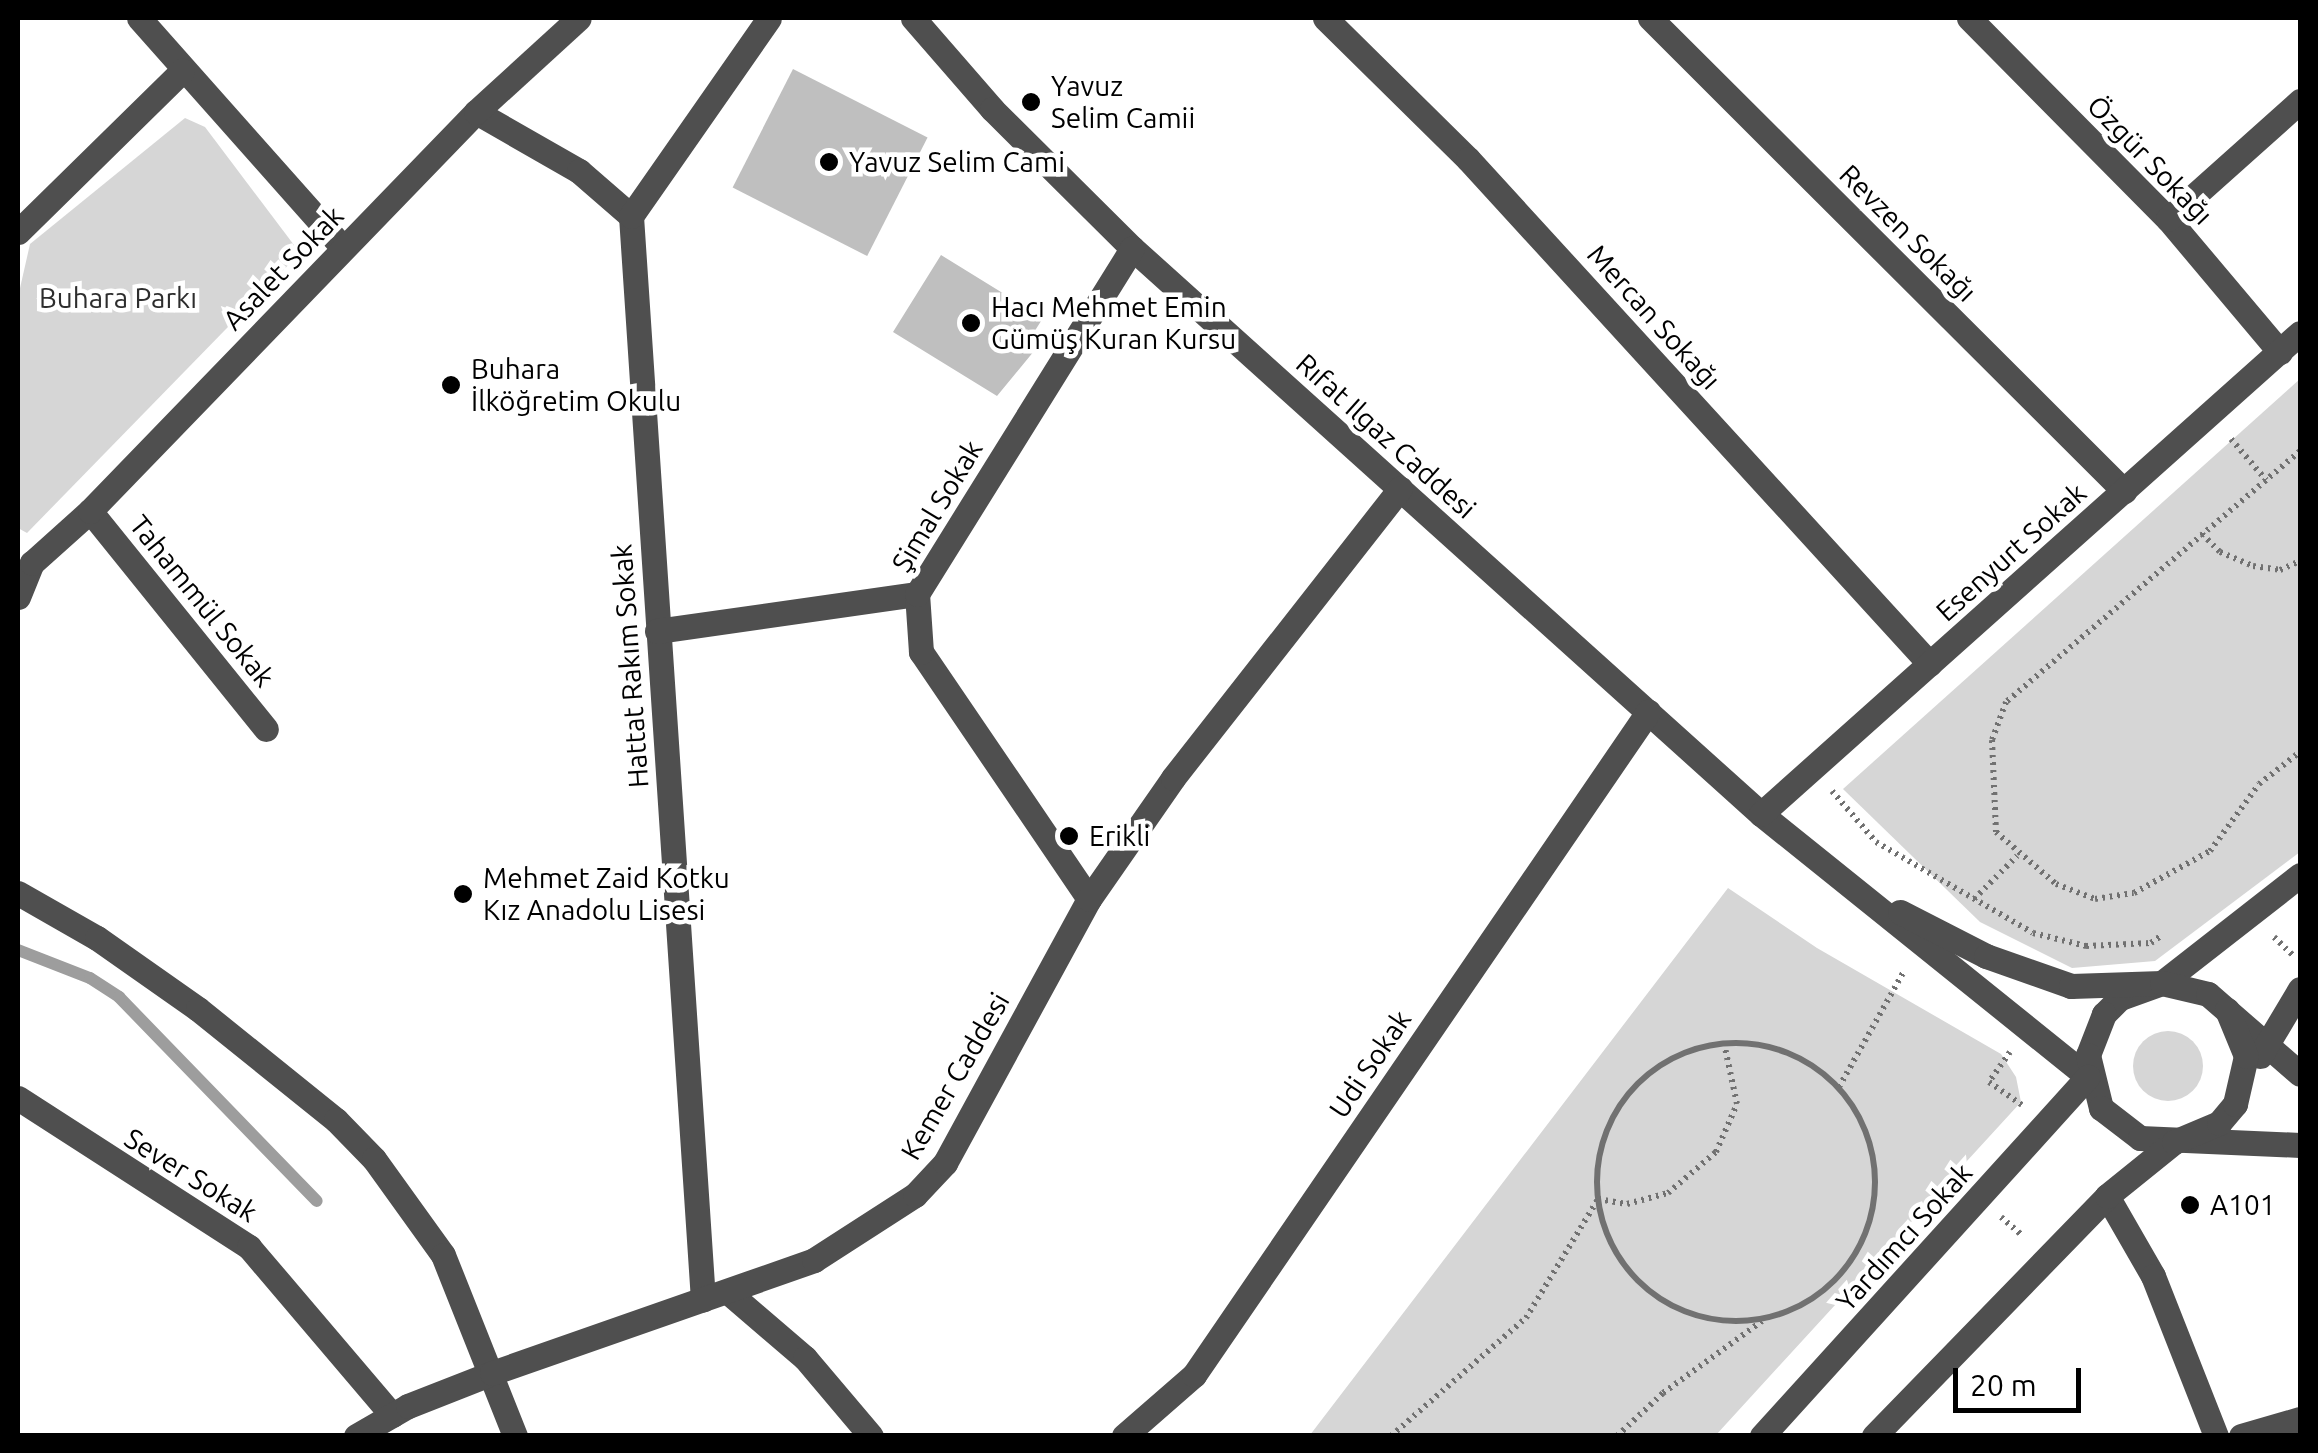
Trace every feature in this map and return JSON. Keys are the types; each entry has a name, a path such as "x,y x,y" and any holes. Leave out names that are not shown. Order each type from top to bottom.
{"street":[{"path":"138,18 344,248"},
{"name":"Asalet Sokak","path":"25,563 90,511 476,112 579,18"},
{"path":"476,112 579,171 631,216 769,18"},
{"name":"Rıfat Ilgaz Caddesi","path":"913,18 992,109 1132,248 1838,881 2088,1077 2101,1108 2126,1131 2174,1142 2300,1144"},
{"name":"Mercan Sokağı","path":"1325,18 1468,159 1930,664"},
{"name":"Revzen Sokağı","path":"1650,18 2124,491"},
{"name":"Özgür Sokağı","path":"1969,18 2168,219 2280,352"},
{"path":"18,232 182,71"},
{"path":"2168,219 2300,100"},
{"name":"Hattat Rakım Sokak","path":"631,216 657,631 716,1296"},
{"name":"Şimal Sokak","path":"1089,899 921,652 917,594 1132,248"},
{"name":"Esenyurt Sokak","path":"1761,814 2300,334"},
{"name":"Kemer Caddesi","path":"356,1436 392,1416 492,1374 716,1296 839,1248 930,1180 945,1163 1089,899 1173,778 1400,488"},
{"name":"Tahammül Sokak","path":"90,511 266,729"},
{"path":"18,597 25,563"},
{"path":"657,631 917,594"},
{"name":"Udi Sokak","path":"1124,1436 1194,1376 1648,712"},
{"path":"2088,1077 2088,1055 2104,1014 2140,988 2162,983 2300,875"},
{"name":"Rıfat Ilgaz Caddesi","path":"1838,881 1986,956 2059,983 2098,989 2162,983 2208,994 2268,1042 2300,1074"},
{"path":"18,894 97,938 198,1008 336,1120 409,1202 443,1255 514,1436"},
{"path":"1874,1436 2107,1196 2174,1142 2218,1123 2300,989"},
{"path":"2227,1010 2246,1056 2244,1082"},
{"name":"Yardımcı Sokak","path":"1762,1436 2088,1077"},
{"name":"Sever Sokak","path":"18,1098 250,1247 392,1416"},
{"path":"2107,1196 2153,1276 2216,1436"},
{"path":"716,1296 804,1358 871,1436"},
{"path":"2241,1436 2300,1418"}],"path":[{"path":"2210,414 2266,480"},
{"path":"2300,452 2006,702 1992,740 1990,788 1996,832 2017,856 2056,884 2095,899 2134,894 2210,851 2258,784 2300,752"},
{"path":"2202,534 2220,552 2253,566 2280,570 2300,561"},
{"path":"1806,774 1830,788 1876,842 2032,933 2086,946 2151,943 2166,932"},
{"path":"1974,899 2017,856"},
{"path":"1839,1087 1920,942"},
{"path":"2059,983 2086,946"},
{"path":"2027,1028 1988,1082 2030,1111"},
{"path":"1598,1199 1627,1204 1655,1198 1681,1184 1716,1152 1736,1104 1724,1043"},
{"path":"1618,1436 1663,1392 1770,1316 1800,1305 1838,1276 1869,1221 1875,1190 1870,1142 1839,1087 1795,1055 1724,1043 1678,1055 1628,1094 1605,1136 1598,1199 1615,1250 1665,1301 1716,1319 1770,1316"},
{"path":"1980,1198 2046,1255"},
{"path":"1392,1435 1526,1318 1598,1199"}],"green space":[{"name":"Buhara Parkı","path":"185,118 205,127 300,253 27,533 18,528 18,297 30,244"},
{"path":"2300,379 2300,852 2155,961 2072,968 1980,922 1843,789"},
{"path":"1728,888 1817,948 2001,1054 2016,1077 2021,1102 1716,1435 1310,1435"},
{"path":"2168,1031 2192,1042 2203,1066 2192,1090 2168,1101 2144,1090 2133,1066 2144,1042"}],"building":[{"name":"Yavuz Selim Cami","path":"793,69 928,138 867,256 733,188"},
{"path":"941,255 1043,318 1029,340 1039,345 997,396 893,332"}],"waterway":[{"path":"18,950 90,978 119,997 317,1201"}],"place":[{"name":"Yavuz Selim Camii","path":"1031,102"},
{"name":"Yavuz Selim Cami","path":"829,162"},
{"name":"Hacı Mehmet Emin Gümüş Kuran Kursu","path":"971,323"},
{"name":"Buhara İlköğretim Okulu","path":"451,385"},
{"name":"Erikli","path":"1069,836"},
{"name":"Mehmet Zaid Kotku Kız Anadolu Lisesi","path":"463,894"},
{"name":"A101","path":"2190,1205"}]}
